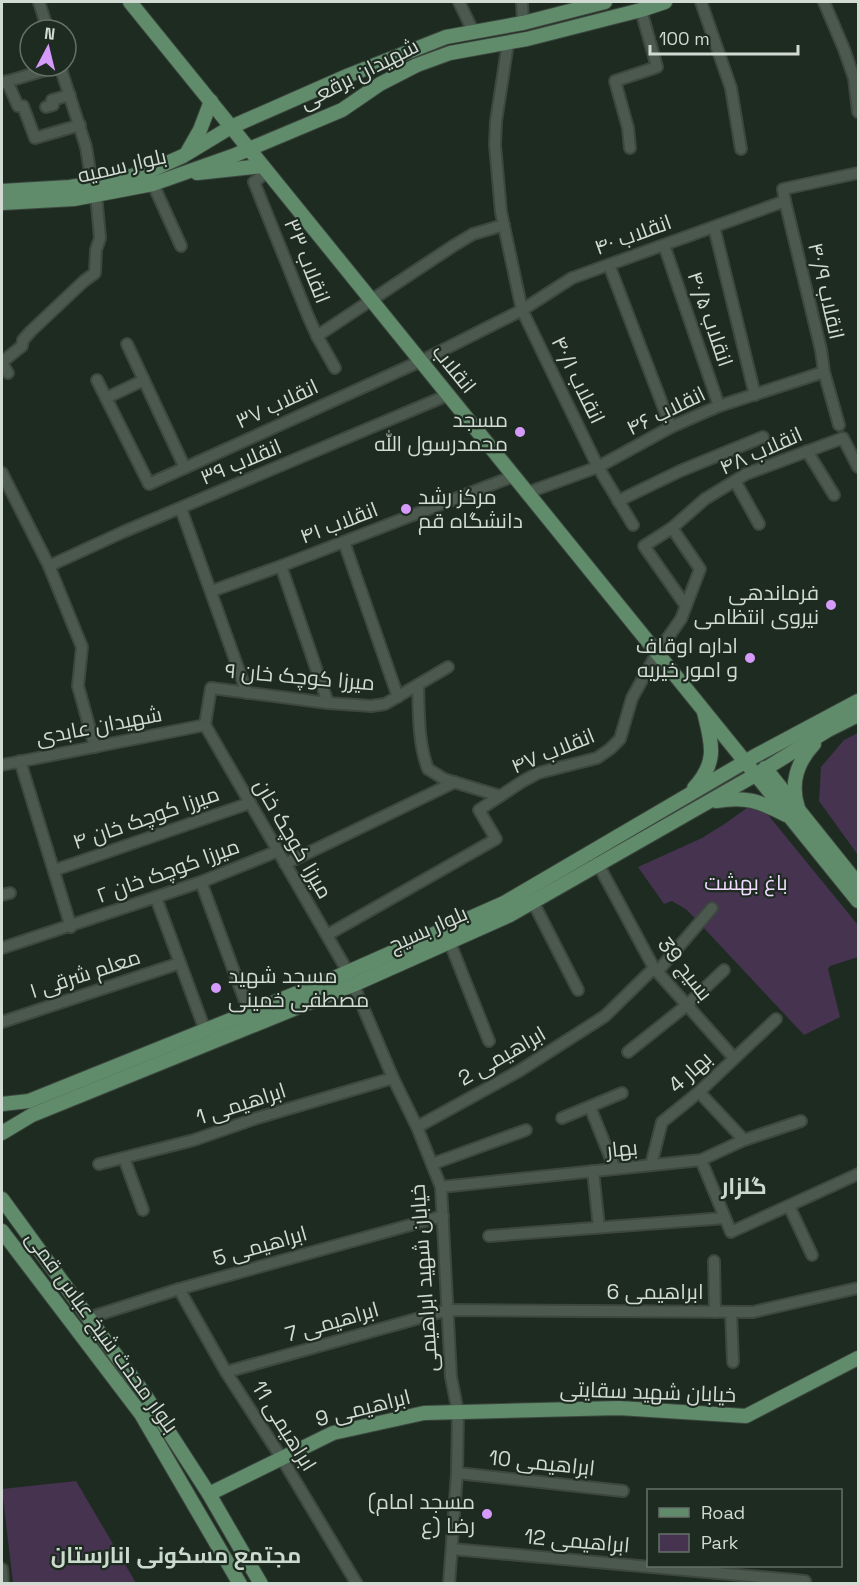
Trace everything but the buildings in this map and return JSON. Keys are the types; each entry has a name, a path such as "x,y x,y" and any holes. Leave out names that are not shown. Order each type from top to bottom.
{"main road":[{"name":"انقلاب","path":"130,2 746,762 761,771 795,814"},
{"name":"شهیدان برقعی","path":"231,127 347,76 446,37 523,23 605,2"},
{"name":"شهیدان برقعی","path":"248,149 342,110 380,84 417,65 450,53 526,39 665,2"},
{"path":"523,23 526,39"},
{"path":"183,156 200,130 211,101"},
{"name":"بلوار سمیه","path":"2,203 74,198 147,172 183,156 231,127"},
{"path":"206,143 216,144 219,147 221,152 216,160"},
{"name":"بلوار سمیه","path":"2,191 70,187 94,189 153,184 248,149"},
{"path":"177,175 264,169"},
{"name":"بلوار بسیج","path":"2,1133 32,1115 367,971 504,903 688,795 858,700"},
{"path":"688,795 703,778 711,758 710,736 703,707"},
{"path":"858,715 828,730 803,755 797,769 795,785 795,814 858,901"},
{"name":"بلوار بسیج","path":"367,971 450,943 533,902 828,730"},
{"path":"702,804 739,798 753,800 795,814 858,884"},
{"name":"بلوار بسیج","path":"2,1104 29,1101 249,1012 344,981"},
{"path":"2,1199 145,1395 209,1494 261,1584"},
{"name":"بلوار محدث شیخ عباس قمی","path":"2,1231 141,1414 240,1584"},
{"name":"خیابان شهید سقایتی","path":"458,1412 619,1408 746,1416 858,1358"},
{"name":"ابراهیمی 9","path":"209,1494 333,1433 424,1413 458,1412"}],"street":[{"path":"39,2 44,18"},
{"path":"459,2 473,31"},
{"path":"522,2 523,23"},
{"path":"701,2 731,88 741,149"},
{"path":"824,2 854,78 858,112"},
{"path":"630,148 628,128 615,81 657,67 641,10"},
{"name":"انقلاب ۴۰/۱","path":"508,43 496,121 495,145 501,212 522,310 598,467 633,525"},
{"path":"9,373 2,363 22,346 23,340 31,331 95,273 96,250 100,238 94,189 86,147 64,78"},
{"path":"4,82 18,106 23,106 35,138 80,125"},
{"path":"46,107 54,105 52,100 70,95"},
{"name":"انقلاب ۳۳","path":"264,169 254,182 317,336 335,368"},
{"name":"انقلاب ۴۰","path":"421,361 522,310 572,278 785,201 783,189 858,173"},
{"path":"153,184 181,246"},
{"name":"انقلاب ۴۰/۹","path":"785,201 824,372 839,425"},
{"path":"317,336 473,234 504,225"},
{"path":"714,226 755,394"},
{"name":"انقلاب ۴۰/۵","path":"664,245 719,406"},
{"path":"609,265 671,427"},
{"path":"127,344 185,468"},
{"name":"انقلاب ۳۷","path":"106,398 149,484 421,361"},
{"name":"انقلاب ۴۶","path":"529,492 598,467 671,427 719,406 824,372"},
{"path":"97,380 106,398 144,380"},
{"name":"انقلاب ۳۹","path":"49,566 123,532 448,395"},
{"path":"618,501 680,471 763,437"},
{"name":"انقلاب ۴۸","path":"686,606 644,546 672,528 705,499 747,474 807,451 843,438 858,467"},
{"path":"807,451 834,495"},
{"path":"2,473 49,566 82,648 78,686 94,747"},
{"name":"انقلاب ۴۱","path":"212,591 514,476"},
{"path":"735,481 759,524"},
{"path":"180,509 212,591 247,693"},
{"path":"657,653 681,619 700,569 672,528"},
{"path":"344,542 399,697"},
{"path":"281,566 328,703"},
{"name":"انقلاب ۴۷","path":"327,935 496,839 479,810 500,796 538,773 597,758 610,749 620,739 632,698 657,653"},
{"name":"میرزا کوچک خان ۹","path":"205,725 212,688 328,703 371,706 385,704 399,697 448,667"},
{"path":"418,686 419,724 428,769 433,774 455,783 500,796"},
{"name":"شهیدان عابدی","path":"2,765 205,725"},
{"name":"میرزا کوچک خان","path":"205,725 327,935 344,981"},
{"path":"20,761 71,927"},
{"path":"285,864 455,783"},
{"name":"میرزا کوچک خان ۴","path":"55,870 250,803"},
{"name":"میرزا کوچک خان ۲","path":"2,948 156,898 278,851"},
{"name":"بسیج 39","path":"598,864 656,970 734,1058"},
{"path":"201,882 249,1012"},
{"path":"156,898 205,1030"},
{"path":"533,902 578,990"},
{"name":"ابراهیمی 2","path":"417,1127 519,1071 605,1016 656,970 712,908"},
{"path":"450,943 489,1041"},
{"name":"معلم شرقی ۱","path":"2,1022 180,963"},
{"path":"628,1052 687,1005 724,970"},
{"name":"خیابان شهید ابراهیمی","path":"344,981 417,1127 441,1187 451,1377 458,1412 457,1473 449,1584"},
{"name":"بهار 4","path":"651,1165 662,1122 699,1092 776,1019"},
{"name":"ابراهیمی 1","path":"99,1164 194,1140 257,1118 393,1078"},
{"path":"699,1092 744,1140"},
{"path":"562,1118 622,1093"},
{"path":"590,1107 615,1169"},
{"name":"بهار","path":"441,1187 701,1160 744,1140 801,1121"},
{"path":"432,1164 526,1130"},
{"path":"124,1158 143,1210"},
{"path":"701,1160 731,1232 858,1174"},
{"path":"593,1171 599,1227"},
{"path":"789,1206 812,1255"},
{"name":"ابراهیمی 5","path":"88,1318 179,1289 443,1216"},
{"path":"489,1236 725,1218"},
{"path":"714,1261 715,1312"},
{"name":"ابراهیمی 6","path":"448,1310 753,1312 858,1288"},
{"name":"ابراهیمی 11","path":"179,1289 226,1372 281,1457 357,1584"},
{"name":"ابراهیمی 7","path":"226,1372 448,1310"},
{"path":"731,1312 733,1362"},
{"name":"ابراهیمی 10","path":"457,1473 623,1491"},
{"name":"ابراهیمی 12","path":"452,1549 647,1567"},
{"name":"ابراهیمی 12","path":"651,1567 805,1581"},
{"path":"2,1569 3,1584"}],"green space":[{"path":"858,733 858,855 819,801 821,767 844,740"},
{"name":"باغ بهشت","path":"751,805 764,810 858,925 858,957 830,966 828,969 840,1017 804,1035 687,910 672,901 664,904 638,867 702,838"},
{"path":"76,1481 136,1583 13,1583 2,1489"}],"place":[{"name":"مسجد محمدرسول الله","path":"520,432"},
{"name":"مرکز رشد دانشگاه قم","path":"406,509"},
{"name":"فرماندهی نیروی انتظامی","path":"831,605"},
{"name":"اداره اوقاف و امور خیریه","path":"750,658"},
{"name":"مسجد شهید مصطفی خمینی","path":"216,988"},
{"name":"(مسجد امام رضا (ع","path":"487,1514"}],"district":[{"name":"گلزار","path":"744,1186"},
{"name":"مجتمع مسکونی انارستان","path":"176,1555"}]}
